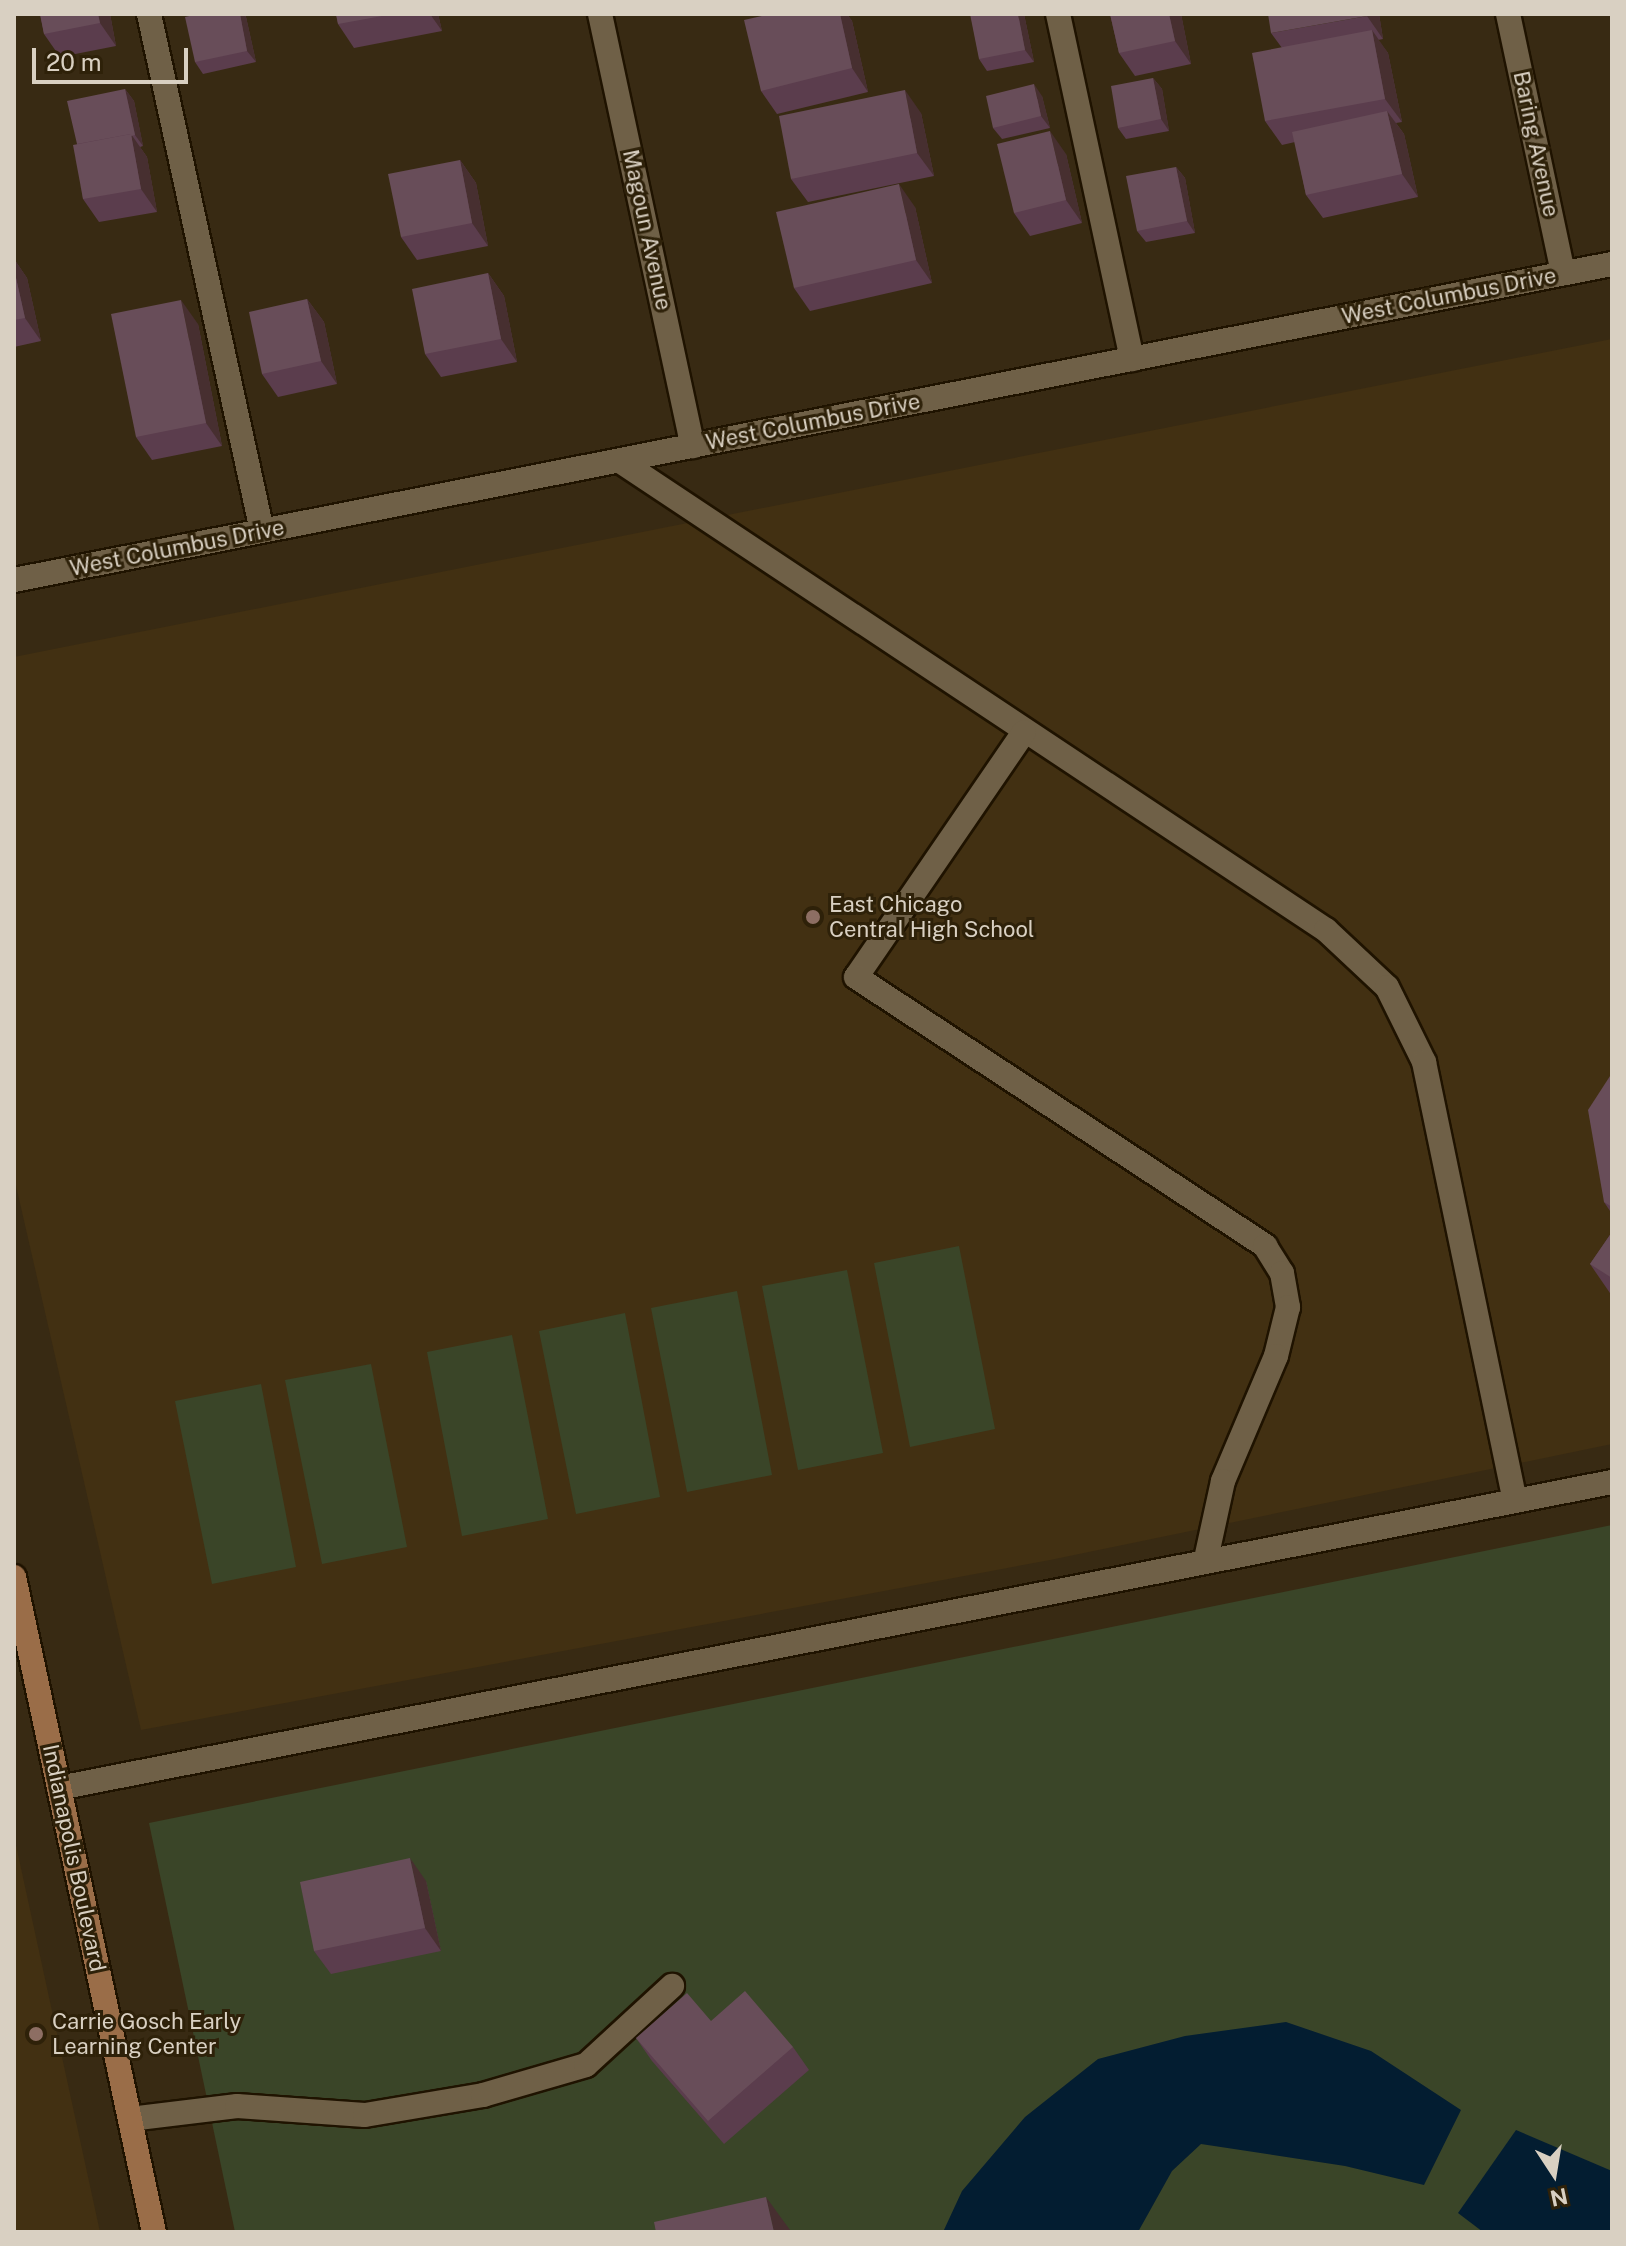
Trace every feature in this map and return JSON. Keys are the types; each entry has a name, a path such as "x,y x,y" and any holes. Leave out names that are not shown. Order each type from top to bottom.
{"main road":[{"name":"Indianapolis Boulevard","path":"14,1577 154,2232"}],"street":[{"path":"149,14 262,531"},
{"name":"Magoun Avenue","path":"600,14 693,446"},
{"path":"1058,14 1132,359"},
{"name":"Baring Avenue","path":"1508,14 1563,273"},
{"name":"West Columbus Drive","path":"14,580 1612,264"},
{"path":"620,461 1326,930 1387,987 1424,1062 1515,1500"},
{"path":"1024,732 856,977 1265,1246 1282,1273 1288,1307 1276,1356 1223,1481 1206,1559"},
{"path":"59,1788 1206,1559 1612,1482"},
{"path":"130,2119 237,2106 365,2115 483,2095 586,2065 672,1986"}],"shaded area":[{"name":"East Chicago Central High School","path":"1612,339 1612,1444 1050,1560 141,1730 14,1177 14,657"},
{"name":"Carrie Gosch Early Learning Center","path":"14,1836 100,2232 14,2232"}],"green space":[{"path":"959,1246 995,1429 910,1447 874,1263"},
{"path":"847,1270 883,1453 798,1470 762,1286"},
{"path":"737,1291 772,1475 687,1492 651,1308"},
{"path":"625,1313 660,1497 576,1514 539,1331"},
{"path":"512,1335 548,1519 462,1536 427,1352"},
{"path":"371,1364 407,1547 322,1564 285,1380"},
{"path":"261,1384 296,1567 212,1584 175,1401"},
{"path":"1612,1525 1612,2232 235,2232 149,1823"}],"water":[{"path":"1286,2022 1371,2051 1461,2110 1424,2185 1345,2166 1201,2144 1172,2171 1138,2232 943,2232 962,2191 1025,2117 1098,2059 1185,2036"},
{"path":"1516,2130 1612,2171 1612,2232 1483,2232 1458,2213"}],"building":[{"path":"40,14 98,14 100,23 44,34"},
{"path":"240,14 247,51 195,62 185,17"},
{"path":"336,14 393,14 338,24"},
{"path":"771,14 840,14 852,68 761,91 744,20"},
{"path":"970,14 1018,14 1025,50 979,59"},
{"path":"1110,14 1169,14 1175,41 1119,53"},
{"path":"1268,14 1367,14 1367,16 1271,33"},
{"path":"1372,30 1385,99 1265,121 1252,53"},
{"path":"1153,78 1161,119 1118,128 1111,86"},
{"path":"1034,84 1041,116 993,128 986,96"},
{"path":"125,89 135,135 77,144 67,101"},
{"path":"905,90 917,153 791,179 779,116"},
{"path":"1387,111 1402,174 1306,195 1292,132"},
{"path":"1050,131 1066,200 1014,213 997,144"},
{"path":"131,134 141,189 83,199 73,145"},
{"path":"460,160 472,223 401,237 388,174"},
{"path":"1176,167 1187,221 1137,231 1126,176"},
{"path":"899,184 916,260 794,288 776,212"},
{"path":"14,269 25,318 14,320"},
{"path":"488,273 501,339 425,354 412,289"},
{"path":"307,299 321,361 262,374 249,312"},
{"path":"181,300 206,423 136,437 111,314"},
{"path":"1612,1073 1612,1207 1604,1202 1588,1110"},
{"path":"1612,1232 1612,1278 1590,1264"},
{"path":"410,1858 425,1928 314,1951 300,1882"},
{"path":"745,1991 793,2047 708,2121 636,2038 687,1993 711,2021"},
{"path":"766,2197 774,2232 656,2232 654,2222"}],"place":[{"name":"East Chicago Central High School","path":"813,917"},
{"name":"Carrie Gosch Early Learning Center","path":"36,2034"}]}
